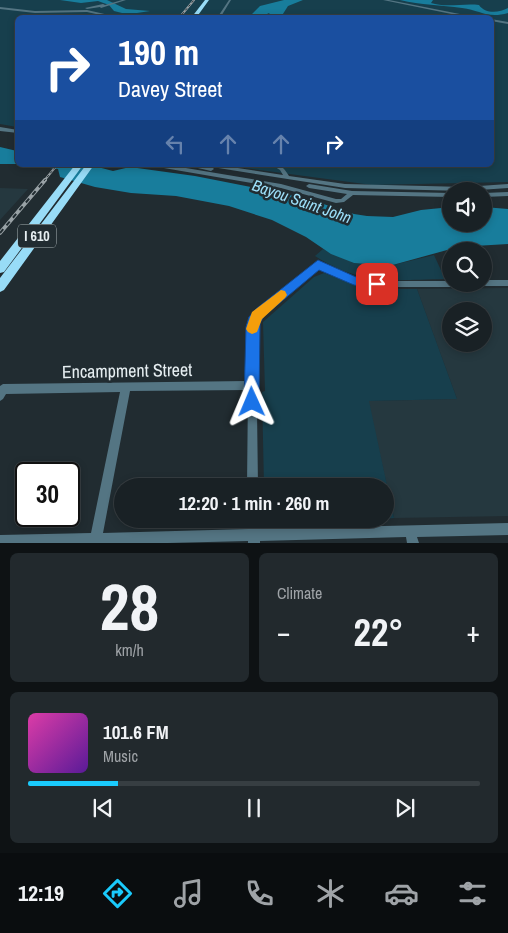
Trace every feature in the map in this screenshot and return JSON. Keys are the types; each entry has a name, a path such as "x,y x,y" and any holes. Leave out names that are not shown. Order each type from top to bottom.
{"highway":[{"path":"196,15 210,2"},
{"path":"202,15 210,2"},
{"name":"I 610","path":"0,287 70,184 78,167"},
{"name":"I 610","path":"0,269 70,184 88,167"}],"street":[{"path":"70,11 125,0"},
{"path":"220,15 230,0"},
{"path":"384,0 464,15"},
{"path":"100,13 99,9 104,5"},
{"path":"1,8 8,12 70,11 108,15"},
{"path":"494,21 508,23"},
{"path":"0,131 15,134"},
{"path":"170,167 281,186 336,202 346,199 352,193"},
{"path":"204,167 275,175 345,186 442,194"},
{"path":"213,167 352,193 508,186"},
{"path":"278,167 288,178"},
{"path":"275,175 281,172 282,169"},
{"path":"339,191 346,199"},
{"path":"492,195 508,194"},
{"path":"253,478 251,385 254,321 260,312 318,265 354,281 368,284 442,284"},
{"path":"492,284 508,283"},
{"name":"Encampment Street","path":"2,392 126,387 251,385"},
{"path":"95,541 126,387"},
{"path":"0,541 412,537 508,529"}],"shaded area":[{"path":"0,0 508,0 508,182 372,185 237,167 494,167 494,15 15,15 15,127 0,124"},
{"path":"0,188 28,189 0,220"},
{"path":"323,249 354,263 389,266 434,255 442,272 442,279 393,280 363,277 332,266 315,256"},
{"path":"324,273 367,289 417,289 457,399 369,401 385,478 264,478 262,392 265,391 263,322 314,277"},
{"path":"492,288 508,288 508,516 394,518 394,478 385,478 368,401 457,399 417,289 442,289 442,292 492,292"}],"water":[{"path":"60,0 107,0 126,9 150,11 122,13 114,11 109,5 98,1 81,3"},
{"path":"284,0 303,0 288,6 282,15 270,15 269,13 265,15 251,15 260,6"},
{"path":"400,0 433,0 431,3 443,5 479,5 485,10 492,12 508,8 508,13 489,15 468,9"},
{"path":"0,147 15,151 15,164 0,164"},
{"name":"Bayou Saint John","path":"42,167 98,167 113,171 130,167 195,176 302,197 354,214 367,216 393,217 421,210 442,208 442,232 492,232 492,208 508,209 508,244 492,245 492,242 442,242 442,251 389,266 354,263 331,254 306,237 272,220 229,206 176,196 131,193 95,187 60,177 58,169"}],"railway":[{"path":"182,15 194,0"},
{"path":"44,181 55,167"},
{"path":"0,233 45,180"}],"slow traffic":[{"path":"252,329 256,316 281,295"}],"route":[{"path":"252,402 252,327 256,316 260,312 318,265 354,281 377,284"}]}
